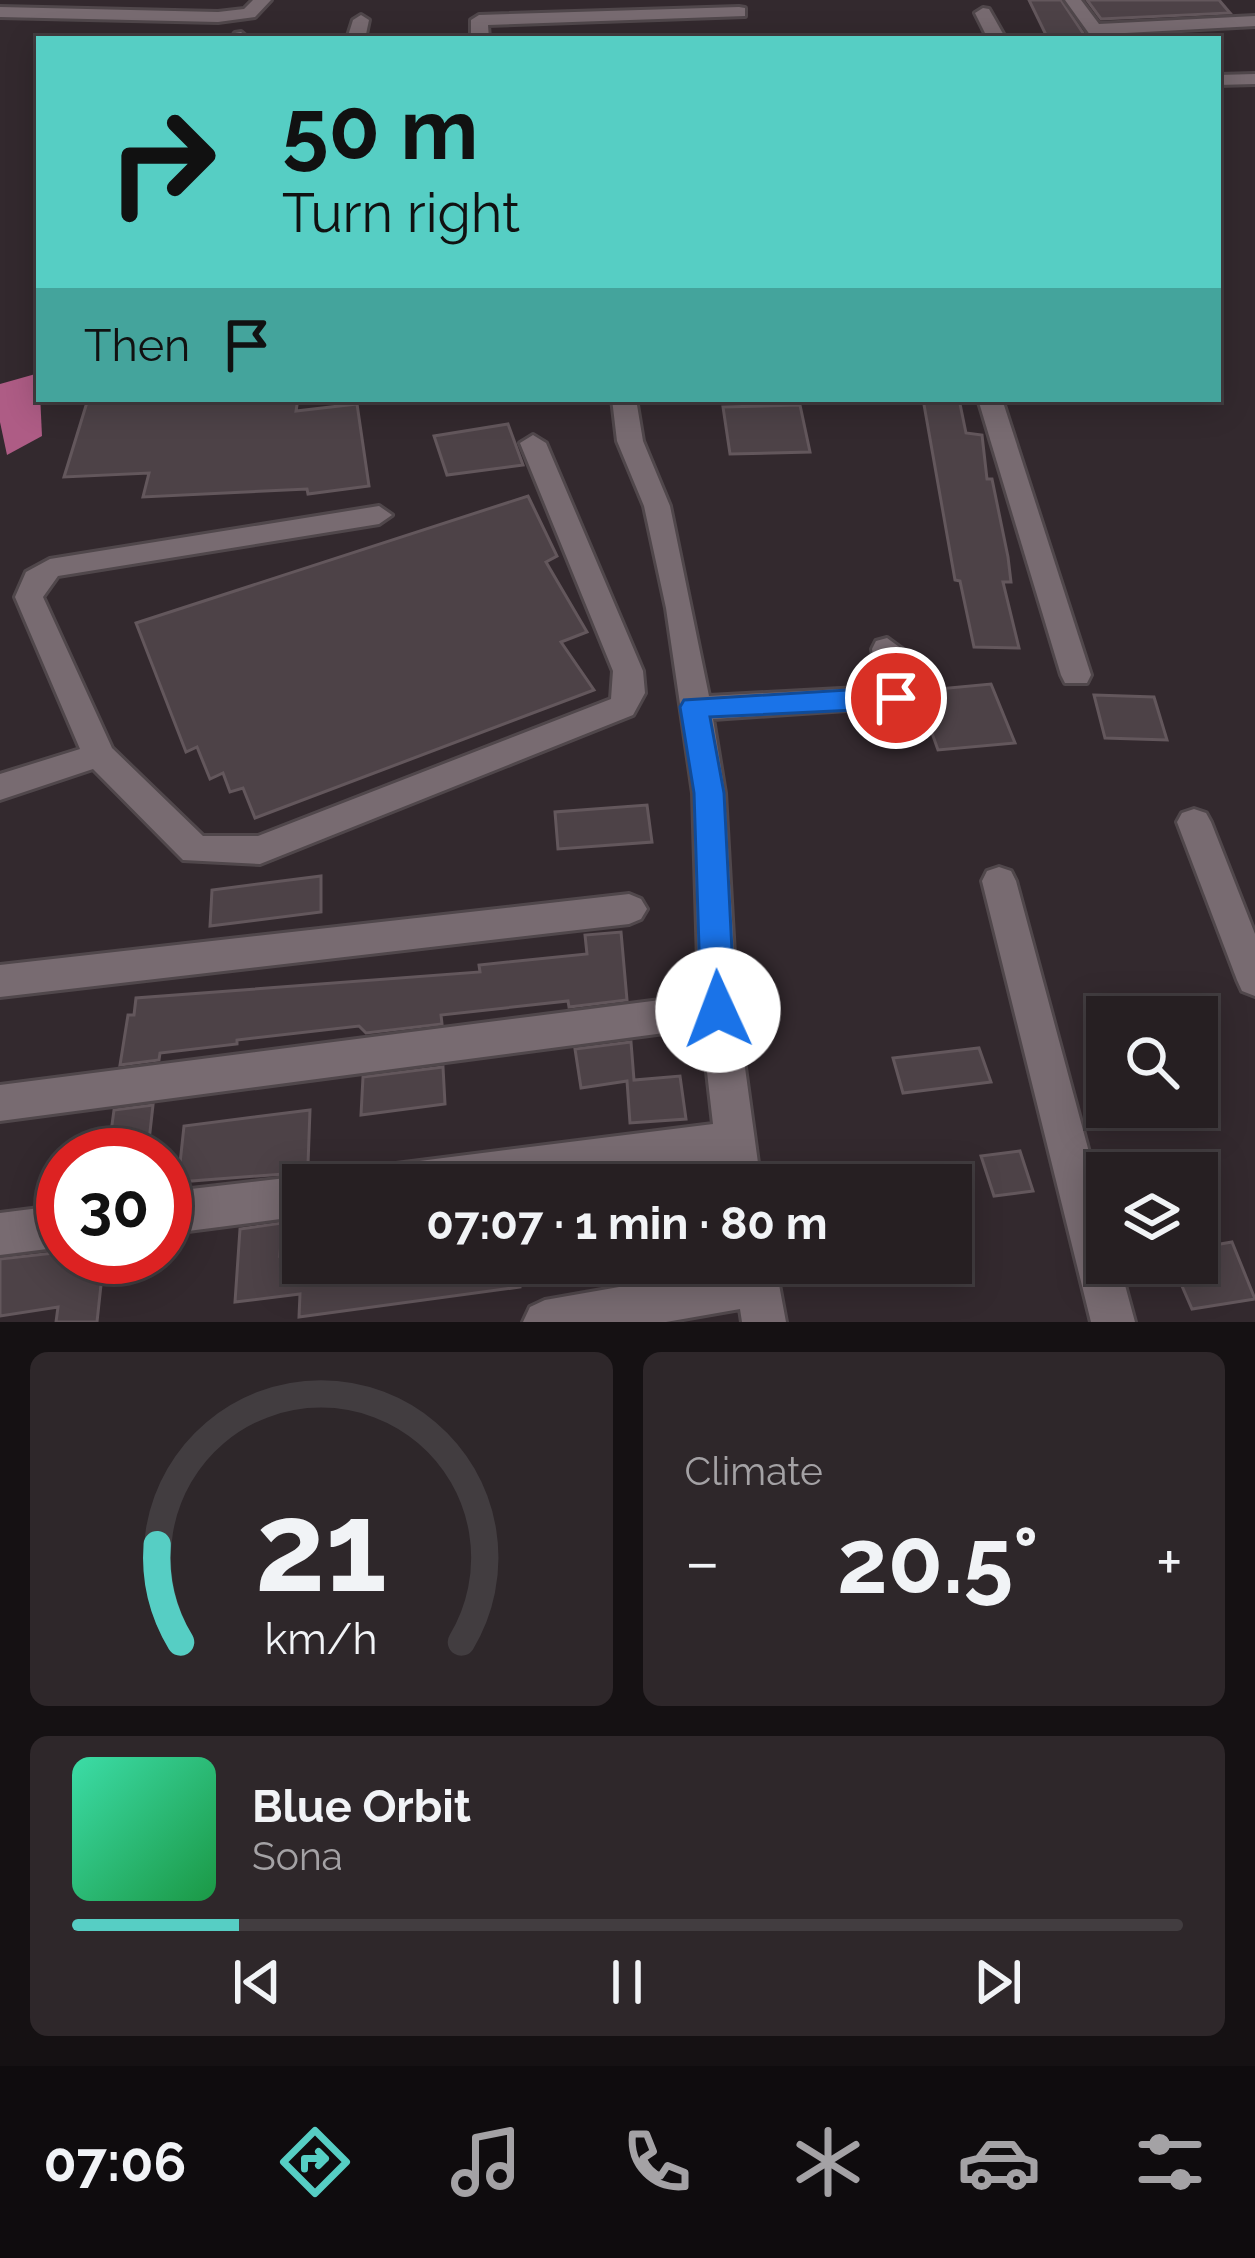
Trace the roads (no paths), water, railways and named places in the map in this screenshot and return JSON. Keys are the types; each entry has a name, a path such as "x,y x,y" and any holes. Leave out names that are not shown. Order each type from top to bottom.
{"street":[{"path":"0,12 218,16 249,13 263,0"},
{"path":"1073,0 1098,34 1255,21"},
{"path":"480,36 479,20 739,12"},
{"path":"983,13 995,36"},
{"path":"357,36 361,20"},
{"path":"1221,80 1255,79"},
{"path":"624,402 630,441 657,506 680,608 709,793 718,1010 738,1164"},
{"path":"991,402 1076,675"},
{"path":"379,515 50,568 36,580 29,597 99,755 195,850 260,850 622,707 629,693 628,671 533,443"},
{"path":"694,707 896,698 887,649"},
{"path":"0,787 99,755"},
{"path":"1194,822 1255,980"},
{"path":"999,881 1113,1322"},
{"path":"0,981 628,909"},
{"path":"0,1103 718,1010"},
{"path":"553,1164 734,1141"},
{"path":"192,1210 282,1199"},
{"path":"0,1234 36,1229"},
{"path":"545,1322 759,1290"}]}
